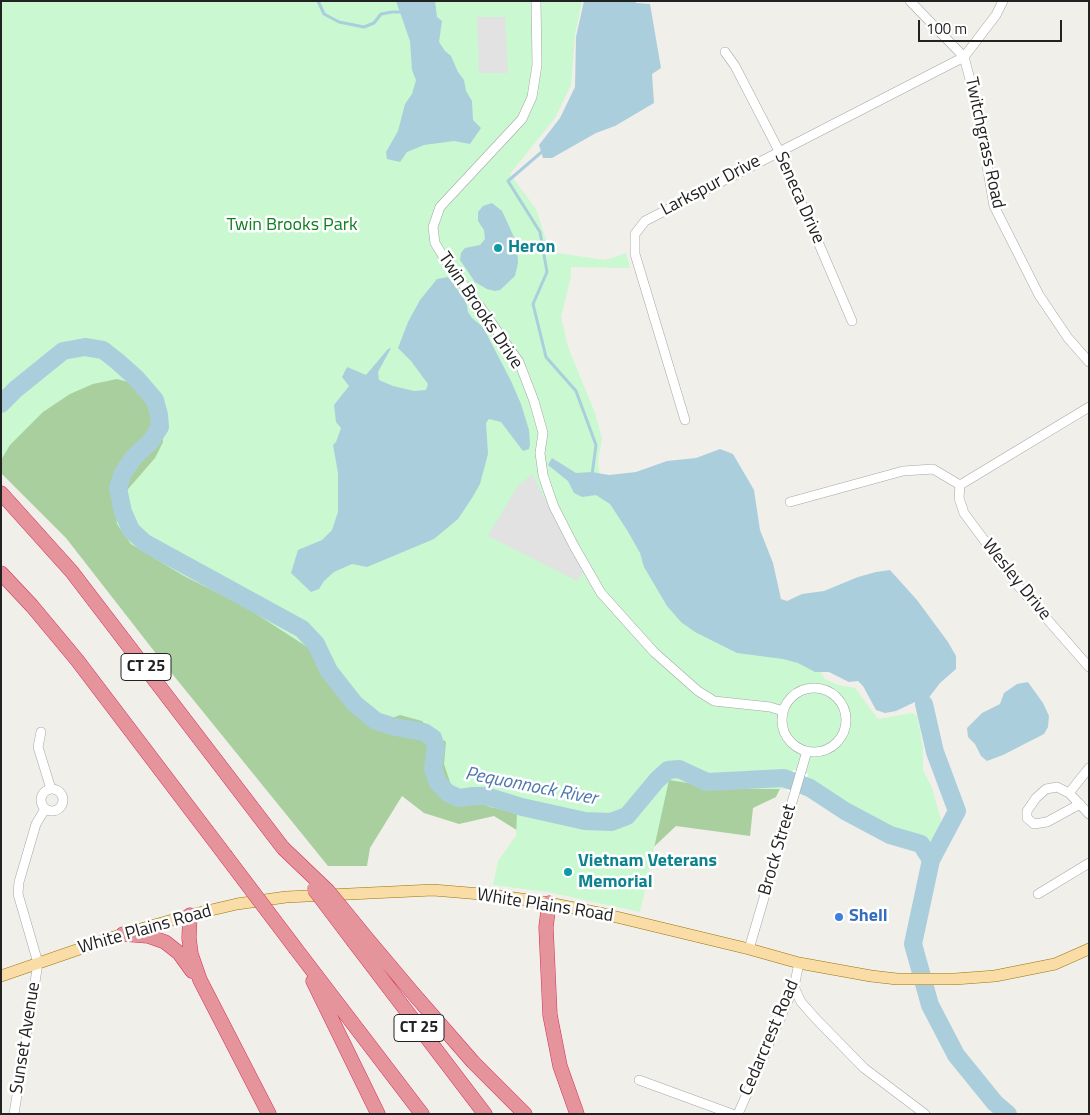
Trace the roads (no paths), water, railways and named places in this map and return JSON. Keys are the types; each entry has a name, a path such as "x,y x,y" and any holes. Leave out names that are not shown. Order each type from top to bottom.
{"highway":[{"name":"CT 25","path":"1,494 52,547 89,592 283,848 359,938 485,1114"},
{"name":"CT 25","path":"1,573 32,606 77,660 422,1114"},
{"path":"549,903 546,927 550,1015 560,1066 577,1114"},
{"path":"190,915 189,938 191,954 205,990 269,1114"},
{"path":"124,934 157,938 173,947 185,960 205,990"},
{"path":"359,938 490,1080 525,1114"},
{"path":"298,951 378,1114"}],"main road":[{"name":"White Plains Road","path":"1,976 124,934 236,904 286,897 386,891 432,890 493,895 549,903 604,914 799,963 897,979 955,980 1026,970 1054,964 1089,950"}],"street":[{"name":"Twin Brooks Drive","path":"536,1 537,65 532,97 522,119 440,207 433,227 435,243 449,266 518,362 534,401 542,433 540,453 543,475 551,499 574,546 602,593 654,652 698,691 714,701 770,707 783,711"},
{"path":"910,1 964,56"},
{"name":"Twitchgrass Road","path":"1003,1 996,15 964,56 976,102 994,206 1039,295 1068,338 1089,362"},
{"name":"Seneca Drive","path":"725,52 735,66 779,151 852,321"},
{"name":"Larkspur Drive","path":"685,420 635,254 635,234 645,221 964,56"},
{"path":"790,502 903,471 933,469 960,486 1089,407"},
{"name":"Wesley Drive","path":"960,486 959,498 964,513 1019,587 1089,666"},
{"path":"807,688 818,688 829,691 838,697 844,706 847,717 846,728 841,738 833,746 813,753 807,751 794,744 788,737 782,722 783,711 789,700 797,692 807,688"},
{"path":"41,732 38,747 51,789"},
{"name":"Brock Street","path":"749,949 807,751"},
{"path":"1070,793 1089,768"},
{"path":"1080,804 1047,822 1034,824 1027,818 1027,811 1036,798 1046,789 1056,787 1070,793 1080,804 1089,814"},
{"path":"51,789 62,795 63,803 61,807 53,812 45,809 41,802 41,797 46,791 51,789"},
{"path":"38,963 18,894 19,882 36,824 45,809"},
{"path":"1038,894 1089,863"},
{"name":"Sunset Avenue","path":"14,1114 38,963"},
{"name":"Cedarcrest Road","path":"738,1114 794,987 799,963"},
{"path":"794,987 801,1002 864,1068 925,1114"},
{"path":"639,1080 732,1114"}],"water":[{"path":"396,1 435,1 437,17 442,21 439,42 451,56 464,80 466,91 472,101 473,120 481,128 470,144 454,141 424,145 407,152 400,162 387,159 386,152 398,131 405,104 412,94 416,80 412,70 410,41"},
{"path":"584,1 636,1 636,3 650,4 661,68 652,74 654,103 615,126 596,133 552,158 543,158 539,145 560,118 575,87 576,37"},
{"path":"492,203 502,211 517,244 518,263 515,276 500,290 495,291 475,282 460,260 461,253 465,248 480,245 485,239 484,230 478,221 478,212 483,206"},
{"path":"448,277 466,301 468,312 472,318 483,327 511,381 529,430 529,449 523,451 501,422 489,419 486,423 488,454 480,484 458,519 434,539 367,567 352,564 334,572 324,581 319,589 311,592 291,573 298,550 322,540 332,530 338,512 338,473 333,445 341,428 336,422 334,405 349,386 342,377 347,367 366,375 388,349 391,348 378,372 379,380 393,386 414,391 426,390 428,384 411,361 398,348 408,322 420,300 437,279"},
{"path":"720,449 733,454 754,490 760,530 773,563 781,599 787,601 802,594 824,591 858,577 890,570 917,600 956,656 956,669 940,683 924,704 915,702 896,711 885,713 876,710 863,686 858,681 849,682 829,672 815,672 798,663 783,659 737,653 695,632 681,622 667,606 644,567 640,553 610,504 596,495 582,497 574,493 568,481 548,465 552,458 576,473 592,472 609,475 636,472 667,461 696,458"},
{"path":"1028,682 1043,703 1049,716 1048,727 1044,734 987,761 981,756 975,744 968,737 967,728 982,713 1000,704 1004,693 1017,684"}],"waterway":[{"path":"318,1 324,14 339,22 364,27 374,23 381,14 404,12"},
{"path":"544,150 508,181 540,232 547,272 533,304 546,357 576,391 596,445 592,475"},
{"name":"Pequonnock River","path":"1,404 16,389 63,351 85,347 103,350 117,361 136,378 155,400 160,427 151,441 134,457 123,473 118,488 123,512 131,530 145,543 302,629 316,644 329,671 355,704 376,721 395,727 424,732 433,738 436,747 433,769 438,783 448,793 459,798 486,796 522,807 585,821 611,822 627,816 657,780 668,770 679,769 707,782 784,778 810,788 845,811 890,835 921,844 931,860"},
{"name":"Pequonnock River","path":"924,704 935,752 957,811 931,860 913,944 930,1005 956,1055 995,1103 1008,1114"}],"place":[{"name":"Heron","path":"498,248"},
{"name":"Vietnam Veterans Memorial","path":"568,872"},
{"name":"Shell","path":"839,917"}],"park label":[{"name":"Twin Brooks Park","path":"292,226"}]}
